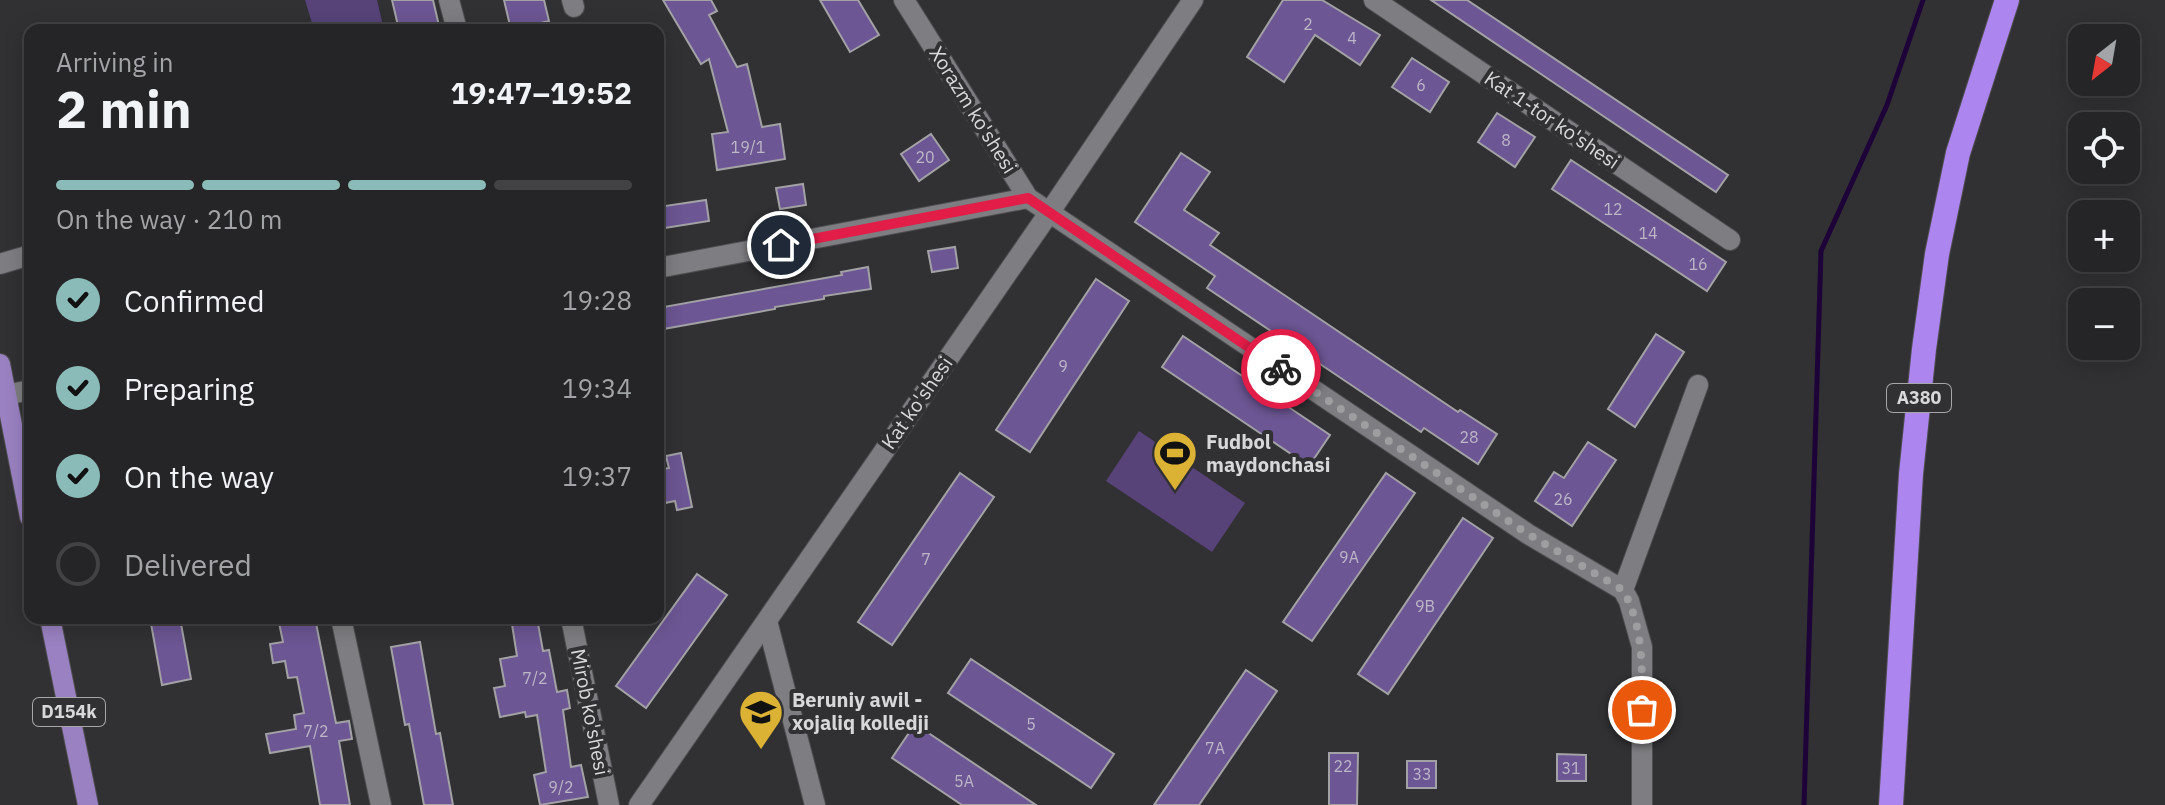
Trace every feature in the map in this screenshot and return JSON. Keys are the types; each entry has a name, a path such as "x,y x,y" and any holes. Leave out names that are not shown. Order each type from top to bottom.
{"highway":[{"name":"A380","path":"1891,805 1911,474 1937,254 1958,153 2007,0"}],"main road":[{"path":"0,364 24,486"},
{"name":"D154k","path":"51,624 88,805"}],"street":[{"path":"449,0 455,24"},
{"name":"Xorazm ko'shesi","path":"904,0 1028,198 1528,534 1623,590"},
{"name":"Kat ko'shesi","path":"639,805 1193,0"},
{"name":"Kat 1-tor ko'shesi","path":"1374,0 1730,240"},
{"path":"664,267 1028,198"},
{"path":"0,264 24,257"},
{"path":"1642,805 1642,647 1623,590 1698,385"},
{"path":"6,395 24,391"},
{"path":"767,621 815,805"},
{"path":"342,624 381,805"},
{"name":"Mirob ko'shesi","path":"572,624 609,805"}],"shaded area":[{"path":"305,0 377,0 383,24 312,24"},
{"name":"Fudbol maydonchasi","path":"1139,431 1245,503 1212,552 1106,481"}],"building":[{"path":"392,0 433,0 439,24 398,24"},
{"path":"504,0 544,0 549,21 510,24"},
{"path":"663,0 711,0 717,11 709,15 737,67 747,64 762,127 780,124 785,159 717,170 712,134 728,132 709,59 701,64"},
{"path":"820,0 858,0 879,35 850,52"},
{"path":"1283,0 1322,0 1380,35 1360,65 1315,35 1284,82 1247,57"},
{"path":"1431,0 1467,0 1728,175 1716,192"},
{"path":"1412,58 1449,82 1430,112 1392,87"},
{"path":"1497,113 1535,137 1515,167 1478,142"},
{"path":"931,134 949,160 919,181 901,154"},
{"path":"1181,153 1210,172 1184,210 1219,233 1210,245 1458,412 1460,410 1497,434 1478,464 1424,428 1421,432 1207,288 1215,276 1135,222"},
{"path":"1571,160 1726,262 1707,291 1552,189"},
{"path":"803,184 806,205 780,209 776,188"},
{"path":"706,200 709,221 664,228 664,206"},
{"path":"955,247 958,268 932,272 928,251"},
{"path":"868,267 871,289 664,329 664,307 842,275 841,272"},
{"path":"1096,279 1129,301 1030,452 996,430"},
{"path":"1656,334 1684,352 1635,427 1608,409"},
{"path":"1183,336 1330,435 1309,466 1162,367"},
{"path":"1588,442 1616,460 1572,526 1535,501 1554,472 1564,478"},
{"path":"681,453 692,507 677,510 675,501 665,503 664,469 669,468 666,456"},
{"path":"960,473 994,497 892,645 858,622"},
{"path":"1386,473 1415,493 1312,641 1283,622"},
{"path":"1463,518 1493,538 1388,694 1358,674"},
{"path":"697,574 727,595 646,708 616,686 661,624 664,624 664,620"},
{"path":"151,624 181,624 191,679 162,685"},
{"path":"279,624 316,624 336,723 349,721 352,739 339,741 350,805 320,805 310,746 270,753 266,734 296,729 294,715 304,713 297,677 288,678 285,661 273,663 270,644 283,642"},
{"path":"512,624 538,624 543,651 549,650 557,692 567,690 570,708 563,710 571,767 581,765 588,797 540,805 534,775 546,772 537,715 526,717 525,712 500,717 494,688 505,686 500,659 517,656"},
{"path":"420,642 436,734 440,733 453,805 424,805 409,724 405,725 391,647"},
{"path":"971,659 1114,754 1091,788 948,693"},
{"path":"1246,670 1277,691 1199,805 1154,805"},
{"path":"915,724 1036,805 962,805 892,758"},
{"path":"1329,753 1358,753 1357,805 1329,805"},
{"path":"1557,754 1586,755 1586,781 1557,781"},
{"path":"1407,761 1436,761 1436,788 1407,788"}],"waterway":[{"path":"1804,805 1821,251 1887,105 1923,0"}],"way so far":[{"path":"1281,369 1528,534 1623,590 1642,647 1642,710"}],"place":[{"name":"Fudbol maydonchasi","path":"1175,492"},
{"name":"Beruniy awil - xojaliq kolledji","path":"761,751"}],"route":[{"path":"781,245 1028,198 1281,369"}]}
